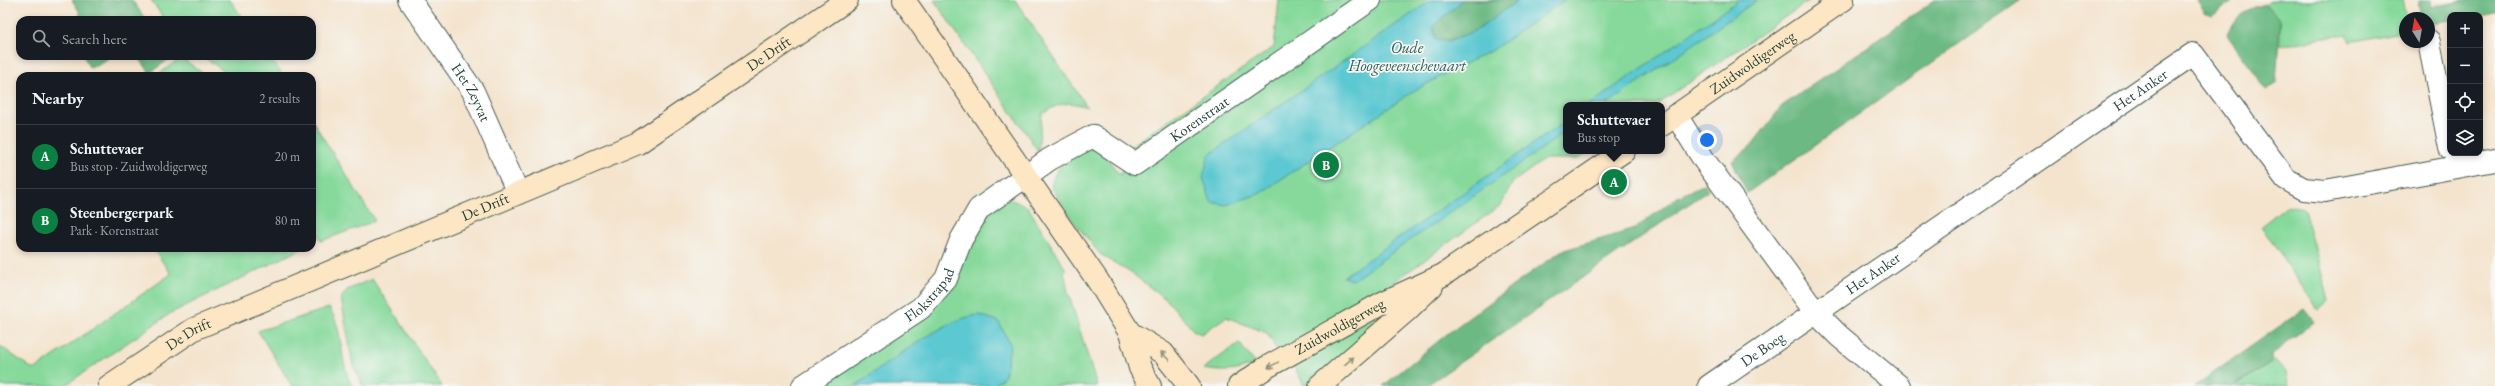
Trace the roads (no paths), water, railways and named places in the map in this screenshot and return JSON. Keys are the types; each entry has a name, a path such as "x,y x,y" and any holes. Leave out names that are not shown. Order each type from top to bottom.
{"street":[{"name":"Het Zeyvat","path":"410,0 473,91 518,193"},
{"name":"De Drift","path":"109,386 194,329 638,143 847,0"},
{"path":"904,0 1098,281 1130,334 1140,368 1150,386"},
{"name":"Korenstraat","path":"1025,176 1093,136 1135,164 1370,0"},
{"name":"Zuidwoldigerweg","path":"1669,120 1843,0"},
{"path":"2430,48 2447,131"},
{"name":"Het Anker","path":"1816,313 2193,54 2286,179 2304,189 2325,191 2452,156 2495,160"},
{"path":"1669,120 1704,160 1816,313 1838,336 1899,386"},
{"name":"Zuidwoldigerweg","path":"1239,386 1267,367 1382,303 1443,275 1620,154"},
{"name":"Flokstrapad","path":"803,386 921,308 946,279 961,240 979,209 1025,176"},
{"name":"Zuidwoldigerweg","path":"1320,386 1405,312 1443,275"},
{"name":"De Boeg","path":"1709,386 1816,313"},
{"path":"1130,334 1163,353 1189,386"}],"water":[{"name":"Oude Hoogeveenschevaart","path":"1431,0 1463,0 1433,26 1436,39 1447,42 1479,29 1518,0 1565,0 1494,49 1417,89 1259,194 1226,205 1211,202 1203,177 1209,155"},
{"path":"1739,0 1757,0 1610,102 1593,102"},
{"path":"1563,123 1563,134 1353,280 1343,277"},
{"path":"979,315 998,321 1010,344 1005,376 993,386 855,386 898,355 933,333 965,318"}],"place":[{"name":"Steenbergerpark","path":"1326,165"},
{"name":"Schuttevaer","path":"1614,182"}]}
